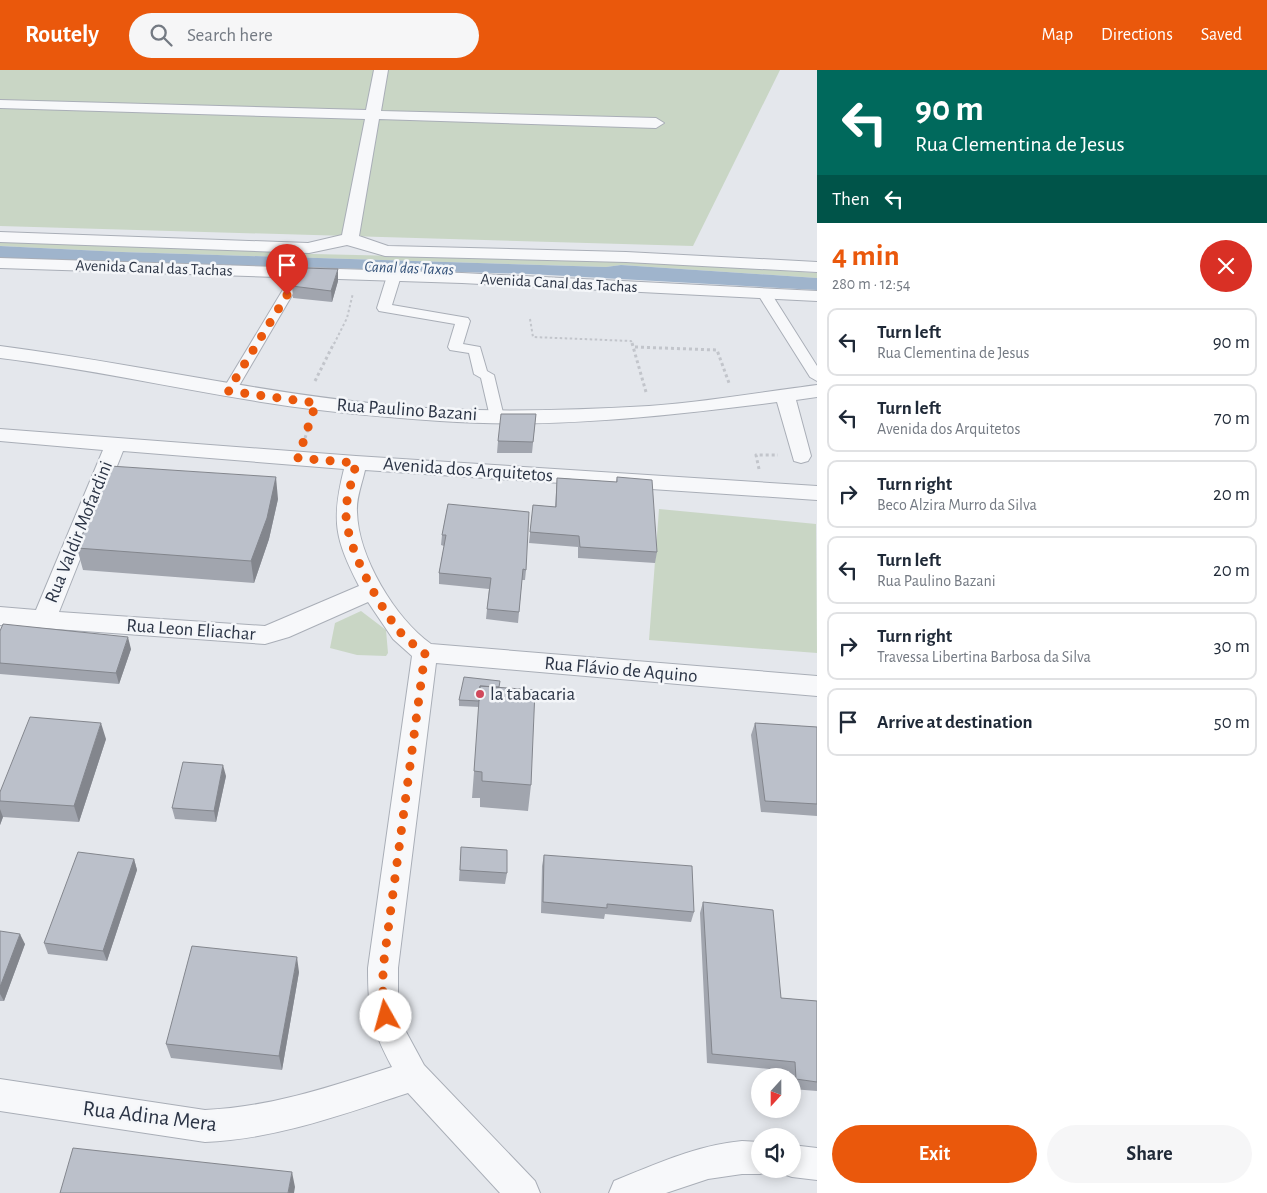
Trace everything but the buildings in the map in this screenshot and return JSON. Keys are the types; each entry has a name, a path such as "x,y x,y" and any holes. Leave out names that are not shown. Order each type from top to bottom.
{"street":[{"path":"350,240 381,70"},
{"path":"0,104 656,123"},
{"path":"0,237 309,248 338,239 361,240 385,251 626,258 817,267"},
{"name":"Avenida Canal das Tachas","path":"0,263 394,276 817,296"},
{"path":"228,391 299,273"},
{"path":"394,276 384,308 463,321 455,347 475,350 481,374 486,375 497,416"},
{"path":"764,293 817,377"},
{"name":"Rua Paulino Bazani","path":"0,352 68,361 228,391 311,402 440,415 497,416 650,412 817,392"},
{"path":"785,395 801,456"},
{"name":"Avenida dos Arquitetos","path":"0,435 115,446 817,493"},
{"name":"Rua Valdir Mofardini","path":"44,619 115,446"},
{"path":"356,463 346,512 348,534 372,590 385,612 403,635 425,653 383,968 383,1000 389,1031 413,1076 523,1193"},
{"name":"Rua Leon Eliachar","path":"0,616 265,635 281,631 372,590"},
{"name":"Rua Flávio de Aquino","path":"425,653 817,686"},
{"name":"Rua Adina Mera","path":"0,1095 205,1126 234,1126 283,1116 413,1076"},
{"path":"626,1193 682,1169 710,1161 742,1156 751,1157"},
{"path":"801,1162 817,1164"}],"path":[{"path":"298,458 311,402 347,318 358,275"},
{"path":"530,319 533,337 631,341 635,347 650,412"},
{"path":"635,347 717,350 736,401"},
{"path":"762,489 756,455 801,456"}],"green space":[{"path":"0,70 780,70 693,246 0,226"},
{"path":"29,241 95,246 221,248 312,254 625,261 817,273 817,278 621,265 606,267 122,252 0,246 0,242"},
{"path":"659,509 816,524 817,653 649,640"},
{"path":"361,611 386,630 388,653 386,656 357,655 330,648 335,623"}],"water":[{"name":"Canal das Taxas","path":"0,246 122,252 606,267 621,265 817,278 817,290 530,274 0,258"}],"place":[{"name":"la tabacaria","path":"480,694"}],"route":[{"path":"287,295 252,349 228,391 316,403 298,458 356,463 346,512 348,534 372,590 385,612 403,635 425,653 383,968 383,1000 386,1016"}]}
